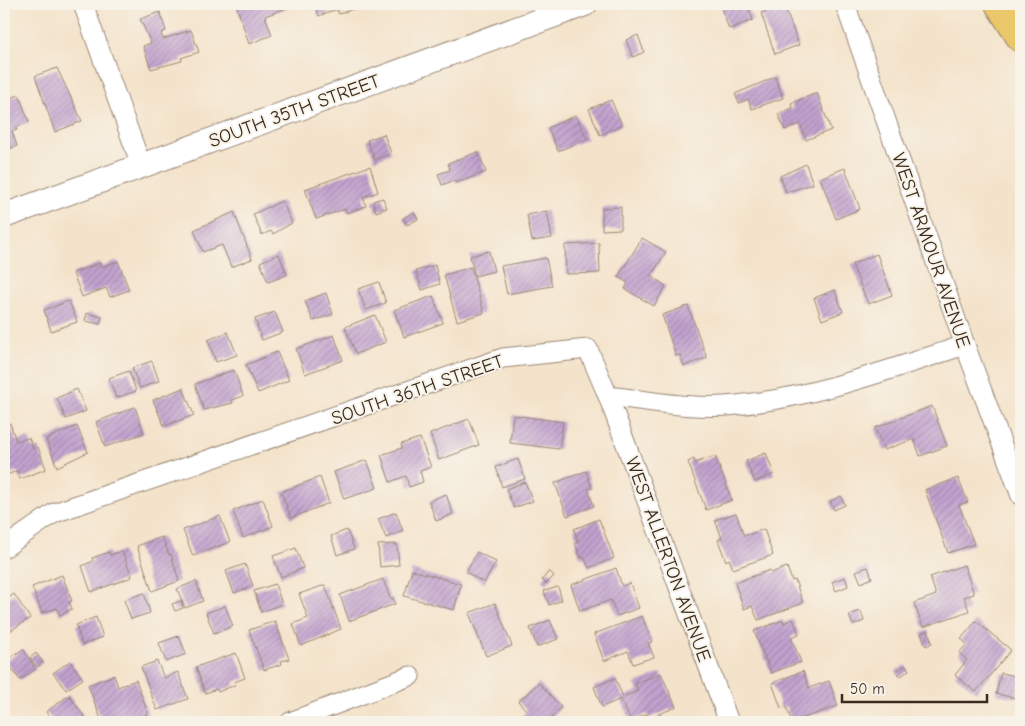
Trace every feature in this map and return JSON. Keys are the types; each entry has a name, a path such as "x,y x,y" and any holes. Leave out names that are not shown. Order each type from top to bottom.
{"highway":[{"path":"999,4 1021,38"}],"street":[{"path":"83,4 141,165"},
{"name":"SOUTH 35TH STREET","path":"4,216 585,4"},
{"name":"WEST ARMOUR AVENUE","path":"844,4 965,345 1021,496"},
{"path":"608,396 687,406 736,406 843,384 965,345"},
{"name":"SOUTH 36TH STREET","path":"4,548 54,513 503,358 588,349 608,396"},
{"name":"WEST ALLERTON AVENUE","path":"608,396 729,722"},
{"path":"290,722 410,676"}],"building":[{"path":"236,4 289,4 290,7 265,16 272,35 249,44"},
{"path":"314,4 367,4 339,14 337,9 319,16"},
{"path":"728,4 747,4 753,20 729,29 721,7"},
{"path":"784,5 799,45 775,54 761,13"},
{"path":"160,12 166,31 161,33 163,39 191,30 199,52 181,58 182,61 151,69 143,46 151,43 140,19"},
{"path":"638,35 644,52 633,57 626,40"},
{"path":"57,68 82,121 55,132 35,76"},
{"path":"775,77 783,98 752,109 748,99 739,103 735,94"},
{"path":"817,93 831,130 806,140 800,124 785,130 778,114 793,108 791,103"},
{"path":"19,95 29,122 16,127 17,130 12,131 17,146 4,151 4,100"},
{"path":"611,100 622,125 600,135 589,109"},
{"path":"576,115 587,139 558,151 548,128"},
{"path":"384,134 391,153 375,160 367,140"},
{"path":"478,152 486,172 456,183 455,180 442,185 438,174 450,170 448,163"},
{"path":"806,164 813,184 786,192 780,176"},
{"path":"370,166 378,192 363,197 366,206 347,213 345,209 316,219 305,189"},
{"path":"845,168 860,209 836,219 820,178"},
{"path":"383,198 387,208 376,212 373,201"},
{"path":"282,201 292,223 273,234 271,231 262,235 253,214"},
{"path":"621,207 621,229 602,230 602,208"},
{"path":"547,211 552,238 532,241 527,215"},
{"path":"234,212 252,259 231,267 222,245 203,252 194,230"},
{"path":"414,212 418,219 407,225 403,218"},
{"path":"642,238 666,252 651,276 666,286 654,306 625,289 628,283 618,277"},
{"path":"599,243 600,273 566,274 565,245"},
{"path":"489,251 494,271 475,276 470,256"},
{"path":"279,254 287,275 268,282 260,262"},
{"path":"877,254 892,295 868,304 852,264"},
{"path":"546,258 552,286 507,294 501,266"},
{"path":"118,261 129,290 110,297 106,288 82,297 73,273 100,263 102,267"},
{"path":"435,265 440,284 422,290 416,271"},
{"path":"471,267 484,313 457,321 444,275"},
{"path":"379,282 386,303 366,310 358,289"},
{"path":"835,290 843,312 822,320 814,298"},
{"path":"326,293 333,314 313,321 305,301"},
{"path":"433,296 443,323 404,337 394,310"},
{"path":"69,301 77,322 51,331 44,310"},
{"path":"688,306 707,358 684,366 680,355 676,356 662,315"},
{"path":"275,312 283,332 262,340 255,319"},
{"path":"87,313 102,317 100,324 85,321"},
{"path":"375,315 386,342 356,354 345,327"},
{"path":"228,332 237,355 216,362 208,340"},
{"path":"334,335 343,360 305,374 296,349"},
{"path":"277,352 289,380 258,393 246,365"},
{"path":"152,361 159,381 140,388 132,368"},
{"path":"234,370 243,396 232,400 233,403 204,410 195,384"},
{"path":"129,371 136,391 116,398 109,378"},
{"path":"183,388 194,415 164,426 153,400"},
{"path":"77,389 86,411 66,419 57,398"},
{"path":"932,406 947,446 920,456 914,439 884,450 875,428"},
{"path":"135,407 144,433 105,447 96,422"},
{"path":"513,415 563,422 559,449 510,443"},
{"path":"469,419 479,445 439,460 430,434"},
{"path":"10,423 16,441 29,438 33,449 38,447 46,469 20,479 17,471 4,476 4,426"},
{"path":"77,426 88,452 57,467 46,439"},
{"path":"420,438 431,467 420,471 423,482 409,487 406,476 390,482 381,455 402,448 401,444"},
{"path":"766,453 774,474 755,482 746,461"},
{"path":"715,456 732,500 706,510 688,462 694,459 695,463"},
{"path":"518,459 525,479 502,487 496,467"},
{"path":"367,460 377,488 344,499 334,472"},
{"path":"586,471 592,488 588,489 594,506 567,516 555,483"},
{"path":"320,477 329,503 291,518 281,492"},
{"path":"958,478 968,502 959,505 974,544 948,553 925,490"},
{"path":"525,482 533,501 514,508 506,489"},
{"path":"446,494 453,514 436,521 429,501"},
{"path":"841,496 845,505 834,510 830,501"},
{"path":"263,499 273,526 243,538 233,511"},
{"path":"396,512 403,531 386,538 378,519"},
{"path":"736,513 744,536 764,529 773,555 733,569 729,559 726,561 718,540 722,538 715,520"},
{"path":"220,516 230,542 193,556 183,530"},
{"path":"599,519 614,558 589,568 584,557 581,558 575,543 578,541 574,529"},
{"path":"347,530 354,549 337,555 331,536"},
{"path":"162,537 169,555 171,554 179,581 152,591 137,546"},
{"path":"397,544 399,565 380,567 378,545"},
{"path":"296,548 303,568 281,577 273,556"},
{"path":"122,551 132,577 91,592 82,566 93,561 92,558 109,552 110,555"},
{"path":"477,552 496,562 484,583 466,572"},
{"path":"245,564 253,586 234,593 226,571"},
{"path":"964,565 974,594 964,597 969,611 923,627 914,603 936,595 930,577"},
{"path":"787,567 792,581 795,580 803,603 758,620 752,606 744,609 735,583 770,570 771,573"},
{"path":"868,567 872,578 861,583 856,571"},
{"path":"616,568 622,586 630,583 639,608 617,616 611,600 580,611 571,585"},
{"path":"412,570 461,584 454,610 404,596"},
{"path":"549,571 554,576 546,584 542,580"},
{"path":"62,575 72,601 69,602 72,609 60,615 57,608 42,613 32,587"},
{"path":"845,577 848,586 836,591 832,582"},
{"path":"383,579 390,598 393,598 395,604 349,621 340,595"},
{"path":"196,581 203,601 185,608 177,589"},
{"path":"275,584 282,604 261,612 254,591"},
{"path":"325,585 341,629 301,646 293,624 308,618 299,594"},
{"path":"558,587 562,600 549,605 544,591"},
{"path":"144,593 150,613 131,619 124,600"},
{"path":"14,594 30,618 4,635 4,601"},
{"path":"181,601 183,608 175,611 172,604"},
{"path":"495,603 512,646 486,656 469,613"},
{"path":"225,606 233,626 214,633 206,613"},
{"path":"861,611 864,621 853,625 849,615"},
{"path":"642,616 652,642 648,643 654,657 633,664 628,651 604,661 594,634"},
{"path":"96,617 103,637 82,645 76,625"},
{"path":"793,619 799,634 791,637 801,662 771,673 754,631 783,620 784,623"},
{"path":"550,620 558,639 537,647 530,628"},
{"path":"275,621 289,659 281,661 282,664 264,670 249,630"},
{"path":"976,621 1011,650 976,692 955,675 967,660 959,653 967,644 961,639"},
{"path":"928,630 932,643 926,646 921,633"},
{"path":"179,636 186,654 166,662 159,643"},
{"path":"23,649 36,669 20,680 6,661"},
{"path":"36,653 43,662 37,667 30,658"},
{"path":"236,653 245,678 234,682 235,685 218,692 217,689 205,693 196,667"},
{"path":"70,661 83,679 66,690 53,673"},
{"path":"157,661 164,678 178,672 188,699 157,710 141,667"},
{"path":"905,665 909,670 900,677 896,671"},
{"path":"803,671 809,688 829,681 838,706 792,722 786,706 781,708 772,683"},
{"path":"661,673 676,707 649,718 647,714 631,721 621,699 602,707 594,687 615,678 623,697 638,691 635,684"},
{"path":"1001,673 1021,677 1016,698 996,694"},
{"path":"114,675 118,687 136,680 148,714 125,722 120,722 119,720 102,722 88,685"},
{"path":"539,683 561,707 548,722 526,722 521,717 527,711 518,701"},
{"path":"69,695 88,722 54,722 46,712"}]}
